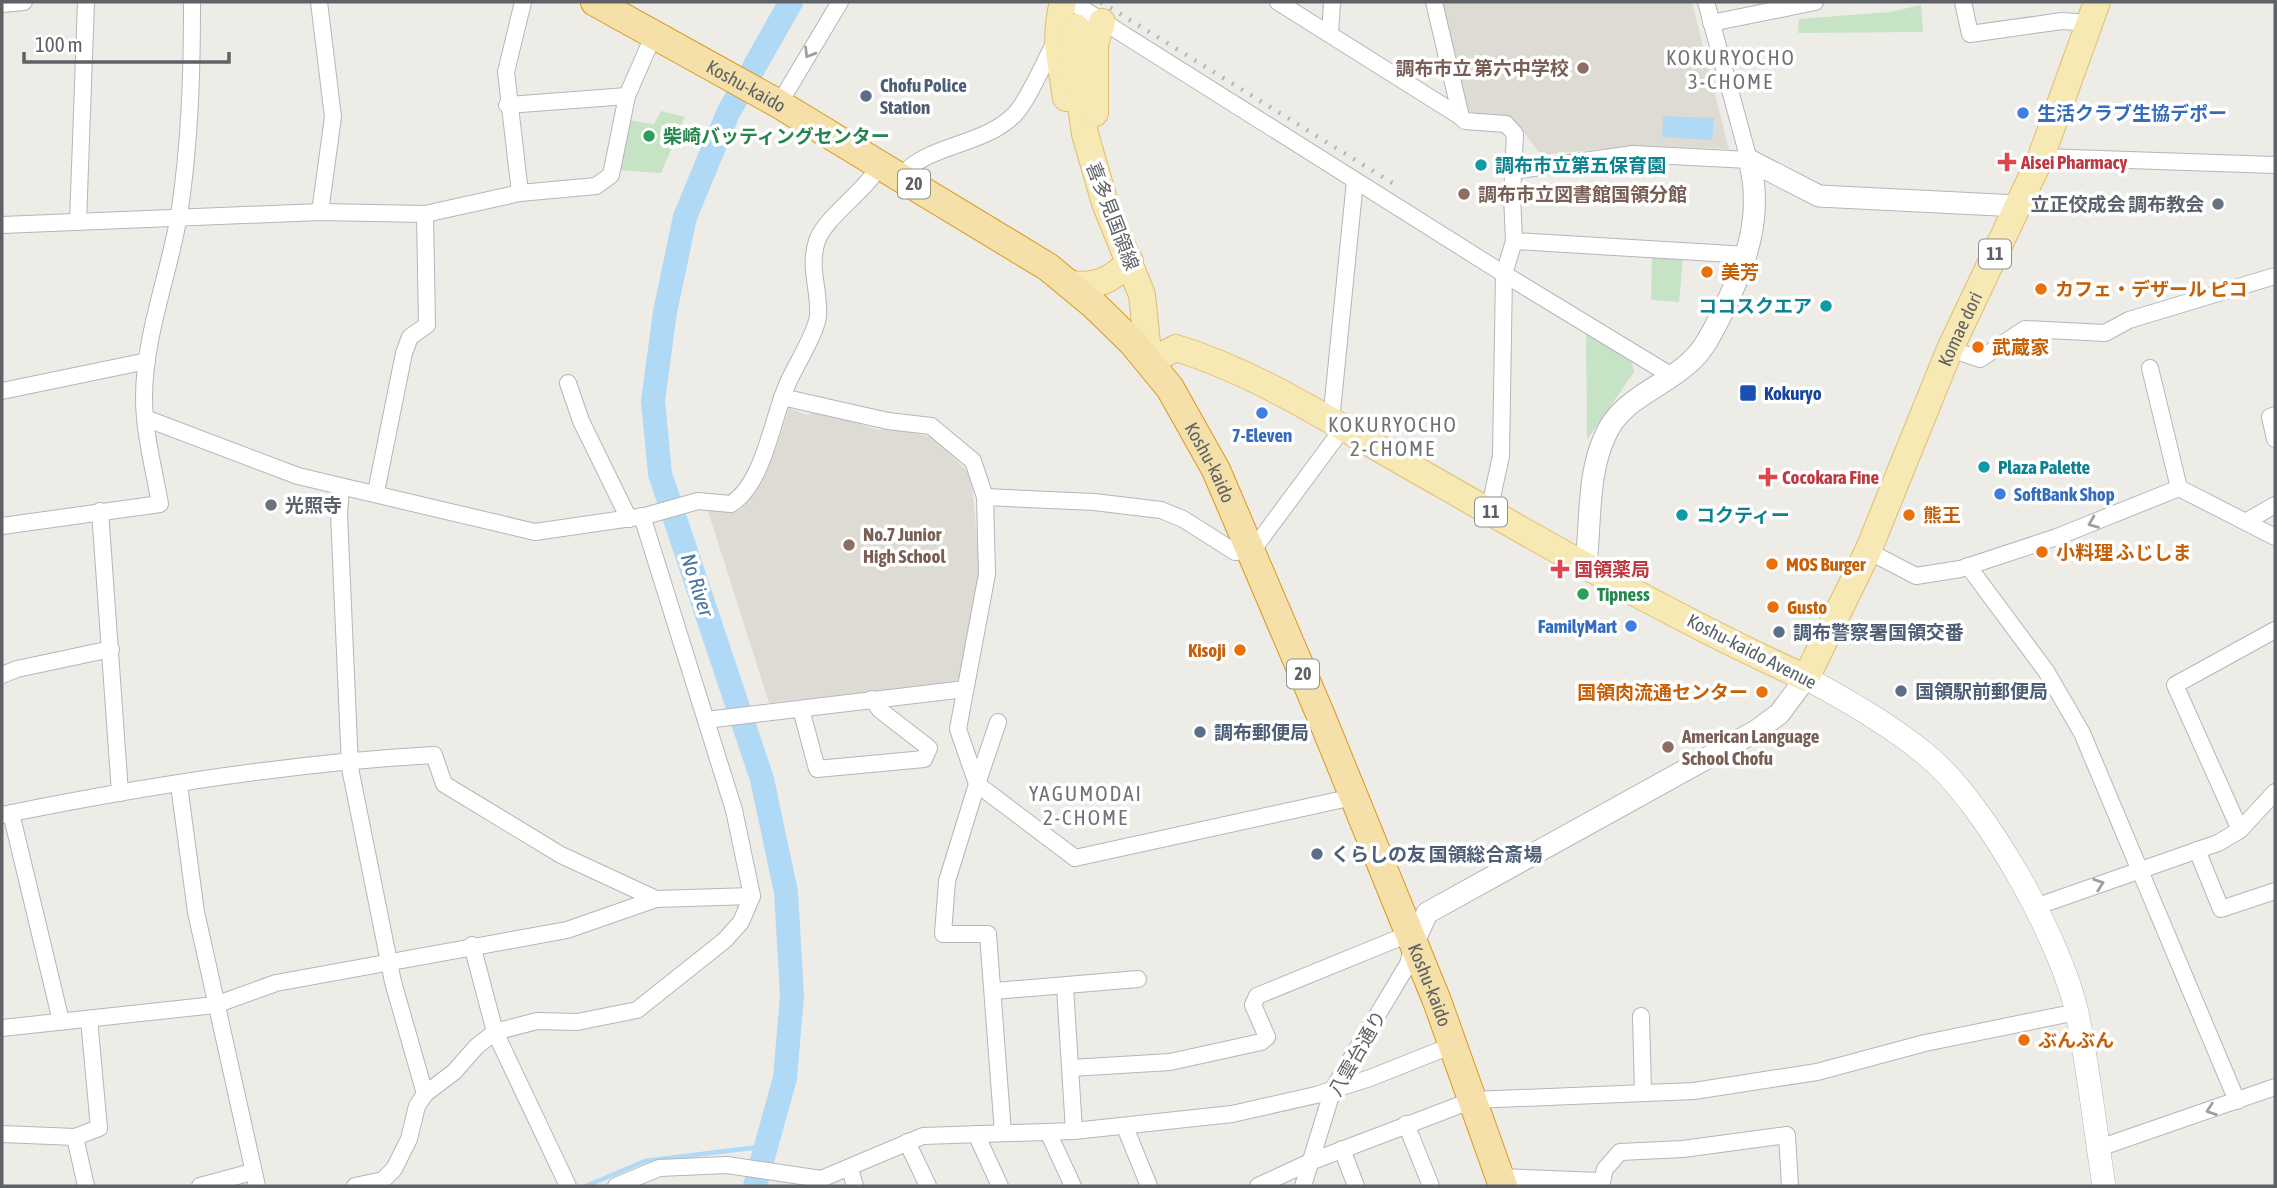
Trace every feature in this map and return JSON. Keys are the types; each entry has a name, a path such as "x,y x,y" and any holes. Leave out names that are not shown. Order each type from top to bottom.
{"highway":[{"name":"Koshu-kaido","path":"607,5 892,170 1048,267 1070,284 1141,352 1170,388 1211,459 1252,551 1395,898 1411,953 1453,1045 1502,1182"}],"main road":[{"path":"1063,2 1077,22 1058,63 1085,183 1107,241 1133,270 1102,284 1070,284"},
{"name":"Komae dori","path":"1950,349 2041,157 2093,13"},
{"name":"喜多見国領線","path":"1077,22 1095,44 1097,128 1113,189 1144,257 1133,270 1141,352"},
{"name":"Koshu-kaido Avenue","path":"1141,352 1177,348 1211,359 1337,424 1586,564 1805,678 1931,759 1956,785 2014,869 2058,955 2077,1012 2104,1186"},
{"name":"11","path":"1805,678 1868,551 1950,349"}],"street":[{"path":"2,4 24,2"},
{"path":"78,222 86,2"},
{"path":"2,526 160,503 145,418 147,361 179,216 192,84 192,2"},
{"path":"319,2 333,117 320,212"},
{"path":"520,193 507,106 506,72 523,2"},
{"path":"772,100 840,2"},
{"path":"1278,2 1465,121 1506,124 1515,134 1514,240 1504,274 1501,456 1489,511"},
{"path":"1330,34 1332,2"},
{"path":"1434,2 1461,117"},
{"path":"1586,564 1594,464 1607,431 1633,401 1692,361 1713,329 1748,256 1755,181 1706,2"},
{"path":"1711,23 1815,2"},
{"path":"1963,2 1970,34 2062,21 2093,13"},
{"path":"145,418 298,476 341,488 376,492 535,532 639,517 698,500 731,504 741,498 767,447 782,397 818,317 812,261 823,227 892,170 988,133 1015,114 1077,22 1355,181 1672,376"},
{"path":"2,225 320,212 425,214 520,193 596,186 607,181 611,175 627,96 654,34"},
{"path":"507,106 627,96"},
{"path":"1513,172 1633,154 1749,160 1819,196 2018,206"},
{"path":"2041,157 2275,165"},
{"path":"985,497 1094,502 1161,510 1184,519 1235,552 1252,551 1337,424 1355,181"},
{"path":"376,492 404,353 410,337 427,325 425,214"},
{"path":"1514,240 1748,256"},
{"path":"1950,349 1980,359 2025,329 2105,332 2129,320 2275,276"},
{"path":"2,391 147,361"},
{"path":"2150,368 2179,488"},
{"path":"355,1186 383,1180 394,1168 403,1155 417,1106 425,1094 454,1072 477,1046 495,1032 537,1021 577,1022 637,1010 725,940 741,922 752,896 734,810 709,719 639,517 581,421 568,383"},
{"path":"782,397 888,421 931,426 974,461 985,497 987,575 958,729 977,784 1076,858 1353,797"},
{"path":"2275,415 2270,417 2275,439"},
{"path":"341,488 339,514 350,760 390,962 425,1094"},
{"path":"1868,551 1916,576 1968,566 2057,537 2179,488 2275,537"},
{"path":"2247,521 2275,505"},
{"path":"100,511 120,793"},
{"path":"1968,566 2046,671 2081,733 2141,869 2237,1101"},
{"path":"2240,830 2175,685 2275,631"},
{"path":"2,675 17,669 111,649"},
{"path":"1070,1068 1170,1062 1261,1042 1266,1037 1253,1005 1256,996 1411,953 1427,913 1756,731 1779,714 1805,678"},
{"path":"709,719 965,689"},
{"path":"801,709 817,769 925,759 929,748 880,710 872,699"},
{"path":"998,722 947,881 943,934 988,934 1003,1133"},
{"path":"61,1021 6,814 120,793 350,760 434,755 444,784 561,855 656,899"},
{"path":"179,785 196,912 255,1179 200,1186"},
{"path":"2035,907 2218,843 2240,830 2275,792"},
{"path":"2197,849 2221,908 2275,891"},
{"path":"2,1028 215,1005 276,983 567,930 656,899 752,896"},
{"path":"472,946 495,1032 568,1186"},
{"name":"八雲台通り","path":"1303,1186 1333,1089 1411,953"},
{"path":"994,990 1065,987 1138,979"},
{"path":"1065,987 1074,1131"},
{"path":"1258,1186 1342,1149 1473,1100 1694,1091 1817,1072 1925,1043 2077,1012"},
{"path":"1641,1016 1643,1092"},
{"path":"2,1134 75,1137 99,1128 89,1019"},
{"path":"616,1186 659,1168 732,1166 821,1179 923,1136 1074,1131 1232,1114 1370,1078 1453,1045"},
{"path":"2099,1148 2275,1087"},
{"path":"1406,1124 1431,1186"},
{"path":"1125,1127 1149,1186"},
{"path":"1048,1132 1073,1186"},
{"path":"976,1134 1000,1186"},
{"path":"1502,1182 1601,1184 1605,1169 1620,1152 1683,1149 1787,1135 1790,1186"},
{"path":"75,1137 86,1186"},
{"path":"907,1142 928,1186"},
{"path":"1342,1149 1356,1186"},
{"path":"850,1169 855,1186"}],"shaded area":[{"name":"調布市立 第六中学校","path":"1440,2 1692,2 1729,149 1633,146 1541,155 1512,117 1467,112"},
{"name":"No.7 Junior High School","path":"789,408 807,415 816,411 879,430 900,428 935,439 971,475 981,579 961,677 952,683 769,703 707,508 739,511 776,448"}],"green space":[{"path":"1921,5 1923,32 1798,33 1799,19 1890,12"},
{"name":"柴崎バッティングセンター","path":"661,111 685,117 661,173 617,170 625,120 654,124"},
{"path":"1652,257 1683,258 1679,302 1651,300"},
{"path":"1586,332 1631,358 1634,372 1587,440"}],"water":[{"path":"777,2 799,2 759,68 745,60"},
{"path":"1663,116 1714,118 1712,140 1662,137"}],"waterway":[{"name":"No River","path":"755,1186 785,1078 792,996 786,892 762,779 660,474 653,401 665,312 685,217 728,113 791,2"},
{"path":"586,1186 645,1161 767,1146"}],"railway":[{"path":"1101,2 1394,184"}],"place":[{"name":"調布市立 第六中学校","path":"1583,68"},
{"name":"Chofu Police Station","path":"866,96"},
{"name":"生活クラブ生協デポー","path":"2023,113"},
{"name":"柴崎バッティングセンター","path":"649,136"},
{"name":"Aisei Pharmacy","path":"2007,162"},
{"name":"調布市立第五保育園","path":"1481,165"},
{"name":"調布市立図書館国領分館","path":"1464,194"},
{"name":"立正佼成会 調布教会","path":"2218,204"},
{"name":"美芳","path":"1707,272"},
{"name":"カフェ・デザール ピコ","path":"2041,289"},
{"name":"ココスクエア","path":"1826,306"},
{"name":"武蔵家","path":"1978,347"},
{"name":"Kokuryo","path":"1748,393"},
{"name":"7-Eleven","path":"1262,413"},
{"name":"Plaza Palette","path":"1984,467"},
{"name":"Cocokara Fine","path":"1768,477"},
{"name":"SoftBank Shop","path":"2000,494"},
{"name":"光照寺","path":"271,505"},
{"name":"コクティー","path":"1682,515"},
{"name":"熊王","path":"1909,515"},
{"name":"No.7 Junior High School","path":"849,545"},
{"name":"小料理 ふじしま","path":"2042,552"},
{"name":"MOS Burger","path":"1772,564"},
{"name":"国領薬局","path":"1560,569"},
{"name":"Tipness","path":"1583,594"},
{"name":"Gusto","path":"1773,607"},
{"name":"FamilyMart","path":"1631,626"},
{"name":"調布警察署国領交番","path":"1779,632"},
{"name":"Kisoji","path":"1240,650"},
{"name":"国領駅前郵便局","path":"1901,691"},
{"name":"国領肉流通センター","path":"1762,692"},
{"name":"調布郵便局","path":"1200,732"},
{"name":"American Language School Chofu","path":"1668,747"},
{"name":"くらしの友 国領総合斎場","path":"1317,854"},
{"name":"ぶんぶん","path":"2024,1040"}],"district":[{"name":"KOKURYOCHO 3-CHOME","path":"1731,70"},
{"name":"KOKURYOCHO 2-CHOME","path":"1393,437"},
{"name":"YAGUMODAI 2-CHOME","path":"1086,806"}]}
